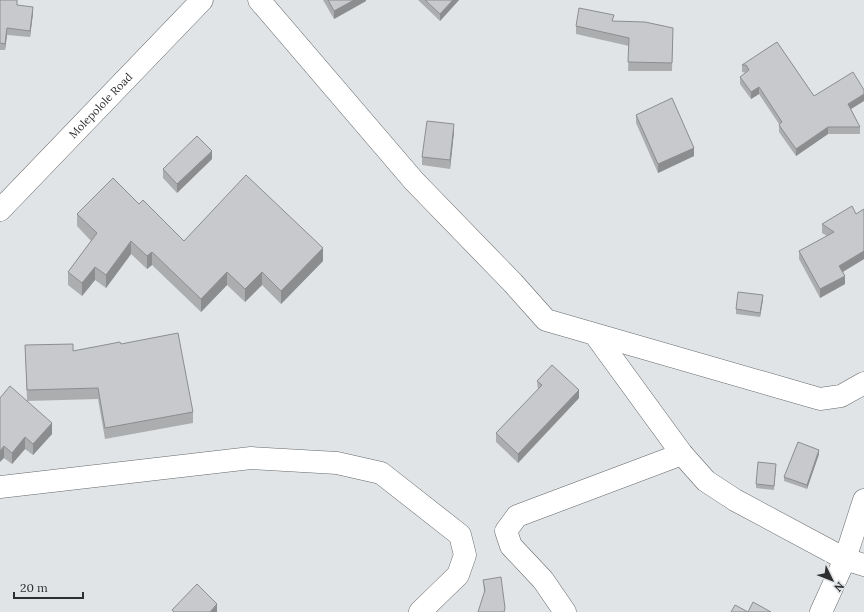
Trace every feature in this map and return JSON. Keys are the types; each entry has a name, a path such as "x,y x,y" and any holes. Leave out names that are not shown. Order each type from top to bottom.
{"street":[{"name":"Molepolole Road","path":"0,210 202,0"},
{"path":"259,0 409,175 513,283 546,320 596,336 820,399 841,396 864,383"},
{"path":"596,336 682,454 706,481 735,500 854,562"},
{"path":"565,612 543,580 511,546 506,531 517,516 682,454"},
{"path":"0,487 251,458 336,463 381,473 460,535 465,555 458,575 420,612"},
{"path":"821,612 854,562 864,500"}],"building":[{"path":"0,0 17,0 17,5 33,7 30,31 7,28 5,44 0,43"},
{"path":"328,0 354,0 334,11"},
{"path":"425,0 453,0 440,14"},
{"path":"579,8 614,15 612,21 645,22 673,28 672,63 628,62 629,38 576,26"},
{"path":"777,42 814,96 853,72 864,90 864,94 848,104 860,127 828,127 796,149 779,125 782,122 759,87 751,92 740,77 749,70 746,65 742,65"},
{"path":"672,98 694,148 658,164 636,115"},
{"path":"427,121 454,124 450,160 422,157"},
{"path":"197,136 212,151 177,184 163,169"},
{"path":"246,175 323,248 281,291 262,272 245,289 227,272 201,299 152,252 147,256 131,241 106,275 95,267 82,283 68,272 97,233 77,214 113,178 139,204 143,200 184,241"},
{"path":"852,206 856,214 864,209 864,251 839,266 845,276 820,289 799,251 834,232 822,224"},
{"path":"738,292 763,295 760,313 736,309"},
{"path":"178,333 193,412 105,428 98,388 27,390 25,345 73,344 73,351 120,342 121,344"},
{"path":"552,365 579,390 518,454 496,433 542,385 537,381"},
{"path":"10,386 52,423 33,444 25,437 12,453 4,446 0,451 0,398"},
{"path":"798,442 819,450 807,485 784,477"},
{"path":"758,462 776,464 774,486 756,484"},
{"path":"501,577 505,608 504,612 478,612 485,590 483,580"},
{"path":"197,584 217,604 210,612 174,612 172,610"},
{"path":"753,602 771,612 748,612"},
{"path":"735,605 748,612 731,612"}]}
